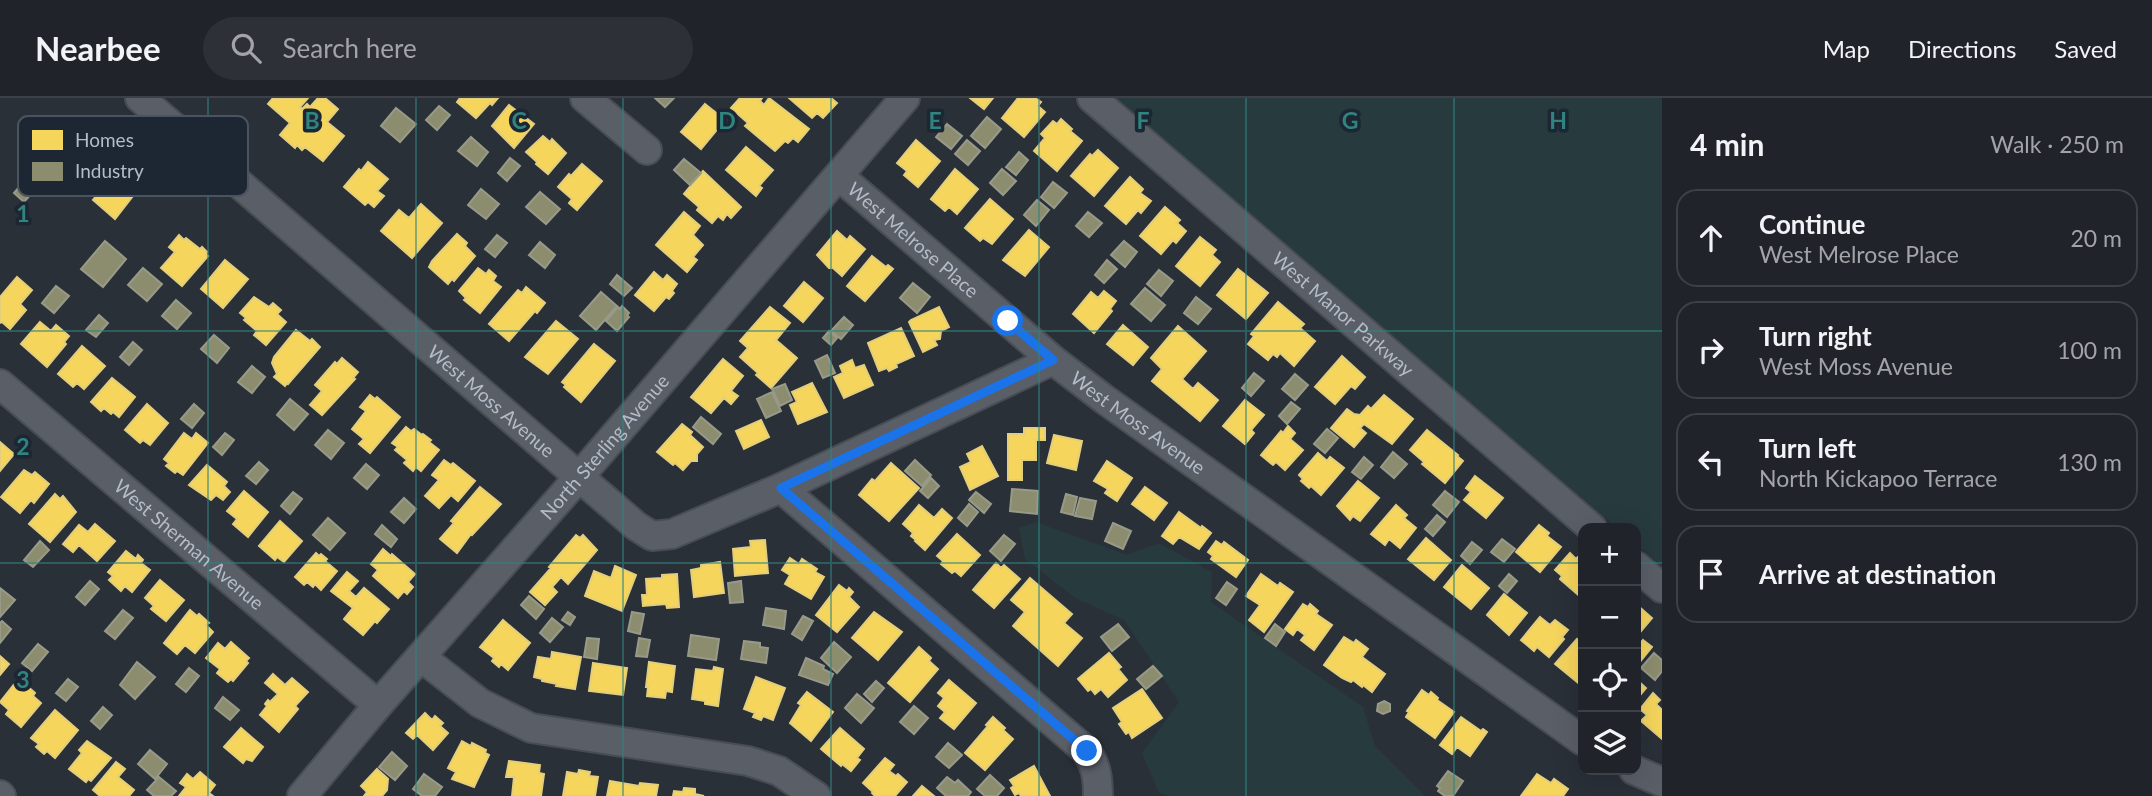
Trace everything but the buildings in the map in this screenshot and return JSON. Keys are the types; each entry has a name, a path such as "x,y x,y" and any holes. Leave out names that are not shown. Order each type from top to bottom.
{"street":[{"name":"West Moss Avenue","path":"140,98 161,116"},
{"path":"585,98 647,150"},
{"name":"North Sterling Avenue","path":"302,796 905,98"},
{"name":"West Manor Parkway","path":"1092,98 1586,523"},
{"name":"West Melrose Place","path":"839,176 1053,360"},
{"name":"West Moss Avenue","path":"248,191 636,526 652,536 672,534 781,488 1053,360 1578,737"},
{"name":"West Sherman Avenue","path":"0,384 378,705"},
{"path":"781,488 1087,751 1096,768 1098,796"},
{"path":"1641,570 1662,588"},
{"path":"421,657 480,703 531,728 748,761 779,771 816,796"},
{"path":"1641,773 1662,782"}],"green space":[{"path":"1112,98 1662,98 1662,566 1641,548 1641,523 1611,523"},
{"path":"1036,522 1127,555 1159,543 1212,572 1211,602 1363,707 1375,746 1425,796 1169,796 1159,793 1142,753 1179,702 1124,620 1075,598 1025,559 1019,528"}],"route":[{"path":"1008,321 1053,360 781,488 1087,751"}]}
